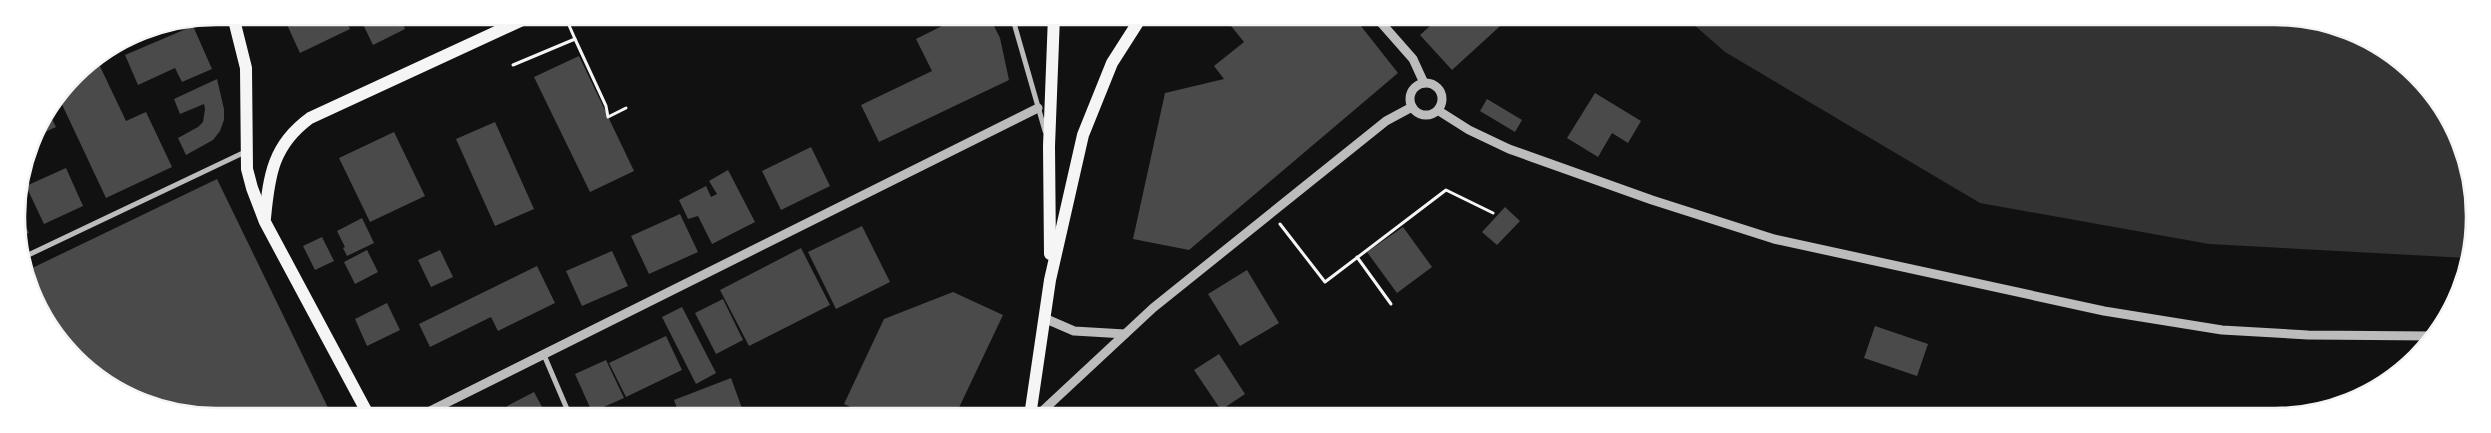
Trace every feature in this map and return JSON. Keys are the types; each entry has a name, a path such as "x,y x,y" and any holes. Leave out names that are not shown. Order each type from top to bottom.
{"main road":[{"path":"235,25 246,68 246,152 252,188 265,222 365,408"},
{"path":"265,222 275,159 288,136 301,124 511,25"},
{"path":"1050,280 1049,146 1054,25"},
{"path":"1031,408 1050,280 1083,136 1112,63 1136,25"}],"street":[{"path":"1015,25 1049,146"},
{"path":"1384,25 1413,59 1424,83"},
{"path":"1424,83 1431,83 1441,91 1442,105 1438,111 1426,116 1420,114 1412,107 1409,100 1413,90 1424,83"},
{"path":"1046,408 1153,308 1386,121 1412,107"},
{"path":"436,408 1038,108"},
{"path":"1438,111 1468,130 1509,149 1652,200 1793,244 2095,309 2222,330 2308,335 2424,336"},
{"path":"29,255 246,152"},
{"path":"1044,318 1074,331 1125,334"},
{"path":"544,355 567,408"}],"path":[{"path":"569,25 606,106 608,117 626,108"},
{"path":"513,65 575,39"},
{"path":"1272,214 1325,282 1446,190 1493,213"},
{"path":"1357,257 1391,304"}],"shaded area":[{"path":"1694,25 2287,25 2336,35 2381,57 2410,81 2434,110 2456,155 2462,179 2466,204 2466,229 2461,258 2209,244 1980,203 1725,52"}],"building":[{"path":"287,25 348,25 350,29 300,53"},
{"path":"363,25 403,25 405,29 373,45"},
{"path":"944,25 994,25 1000,38 1009,80 879,142 861,105 932,71 916,39"},
{"path":"1230,25 1360,25 1398,73 1189,250 1133,239 1165,93 1224,79 1214,66 1244,42"},
{"path":"1431,25 1501,25 1452,70 1420,35"},
{"path":"193,27 212,69 182,82 175,68 138,85 125,55"},
{"path":"579,56 634,171 590,192 534,77"},
{"path":"100,65 126,121 146,112 172,167 106,198 62,104 81,81"},
{"path":"217,79 224,109 224,120 220,131 213,140 186,155 178,138 198,127 203,122 204,104 180,114 174,99"},
{"path":"1595,93 1641,121 1628,143 1612,133 1598,157 1567,138"},
{"path":"1487,99 1522,120 1515,132 1480,111"},
{"path":"52,119 56,127 45,132"},
{"path":"495,122 534,209 495,226 456,139"},
{"path":"394,132 425,196 370,222 339,158"},
{"path":"811,147 830,186 781,210 762,171"},
{"path":"66,168 83,206 44,224 27,189 28,185"},
{"path":"728,170 755,222 712,244 698,216 688,219 679,200 706,186 711,197 717,194 709,181"},
{"path":"217,179 328,408 204,408 155,398 132,388 110,376 73,343 57,323 45,301 32,268"},
{"path":"1505,207 1520,221 1497,245 1482,232"},
{"path":"680,214 698,252 649,274 631,236"},
{"path":"362,218 374,243 347,256 337,231"},
{"path":"25,225 29,233 26,235"},
{"path":"862,226 890,282 836,309 808,252"},
{"path":"1403,227 1432,267 1397,293 1367,252"},
{"path":"322,237 334,261 315,270 303,246"},
{"path":"801,248 830,305 749,346 720,290"},
{"path":"367,250 378,272 355,284 344,262"},
{"path":"440,250 453,277 431,287 418,260"},
{"path":"612,251 628,286 582,306 566,271"},
{"path":"537,266 555,303 498,331 491,317 430,347 419,324"},
{"path":"1247,270 1279,323 1240,346 1208,294"},
{"path":"953,292 1003,315 959,408 853,408 844,404 884,319"},
{"path":"723,299 743,340 716,354 695,313"},
{"path":"387,303 400,330 367,346 355,319"},
{"path":"682,307 716,373 696,384 662,317"},
{"path":"1875,326 1928,344 1917,376 1864,358"},
{"path":"666,336 682,370 626,397 609,363"},
{"path":"1219,354 1245,394 1224,408 1220,408 1194,370"},
{"path":"606,360 624,398 601,408 590,408 575,374"},
{"path":"731,378 742,408 677,408 674,400"},
{"path":"534,392 543,408 508,408 507,406"}]}
